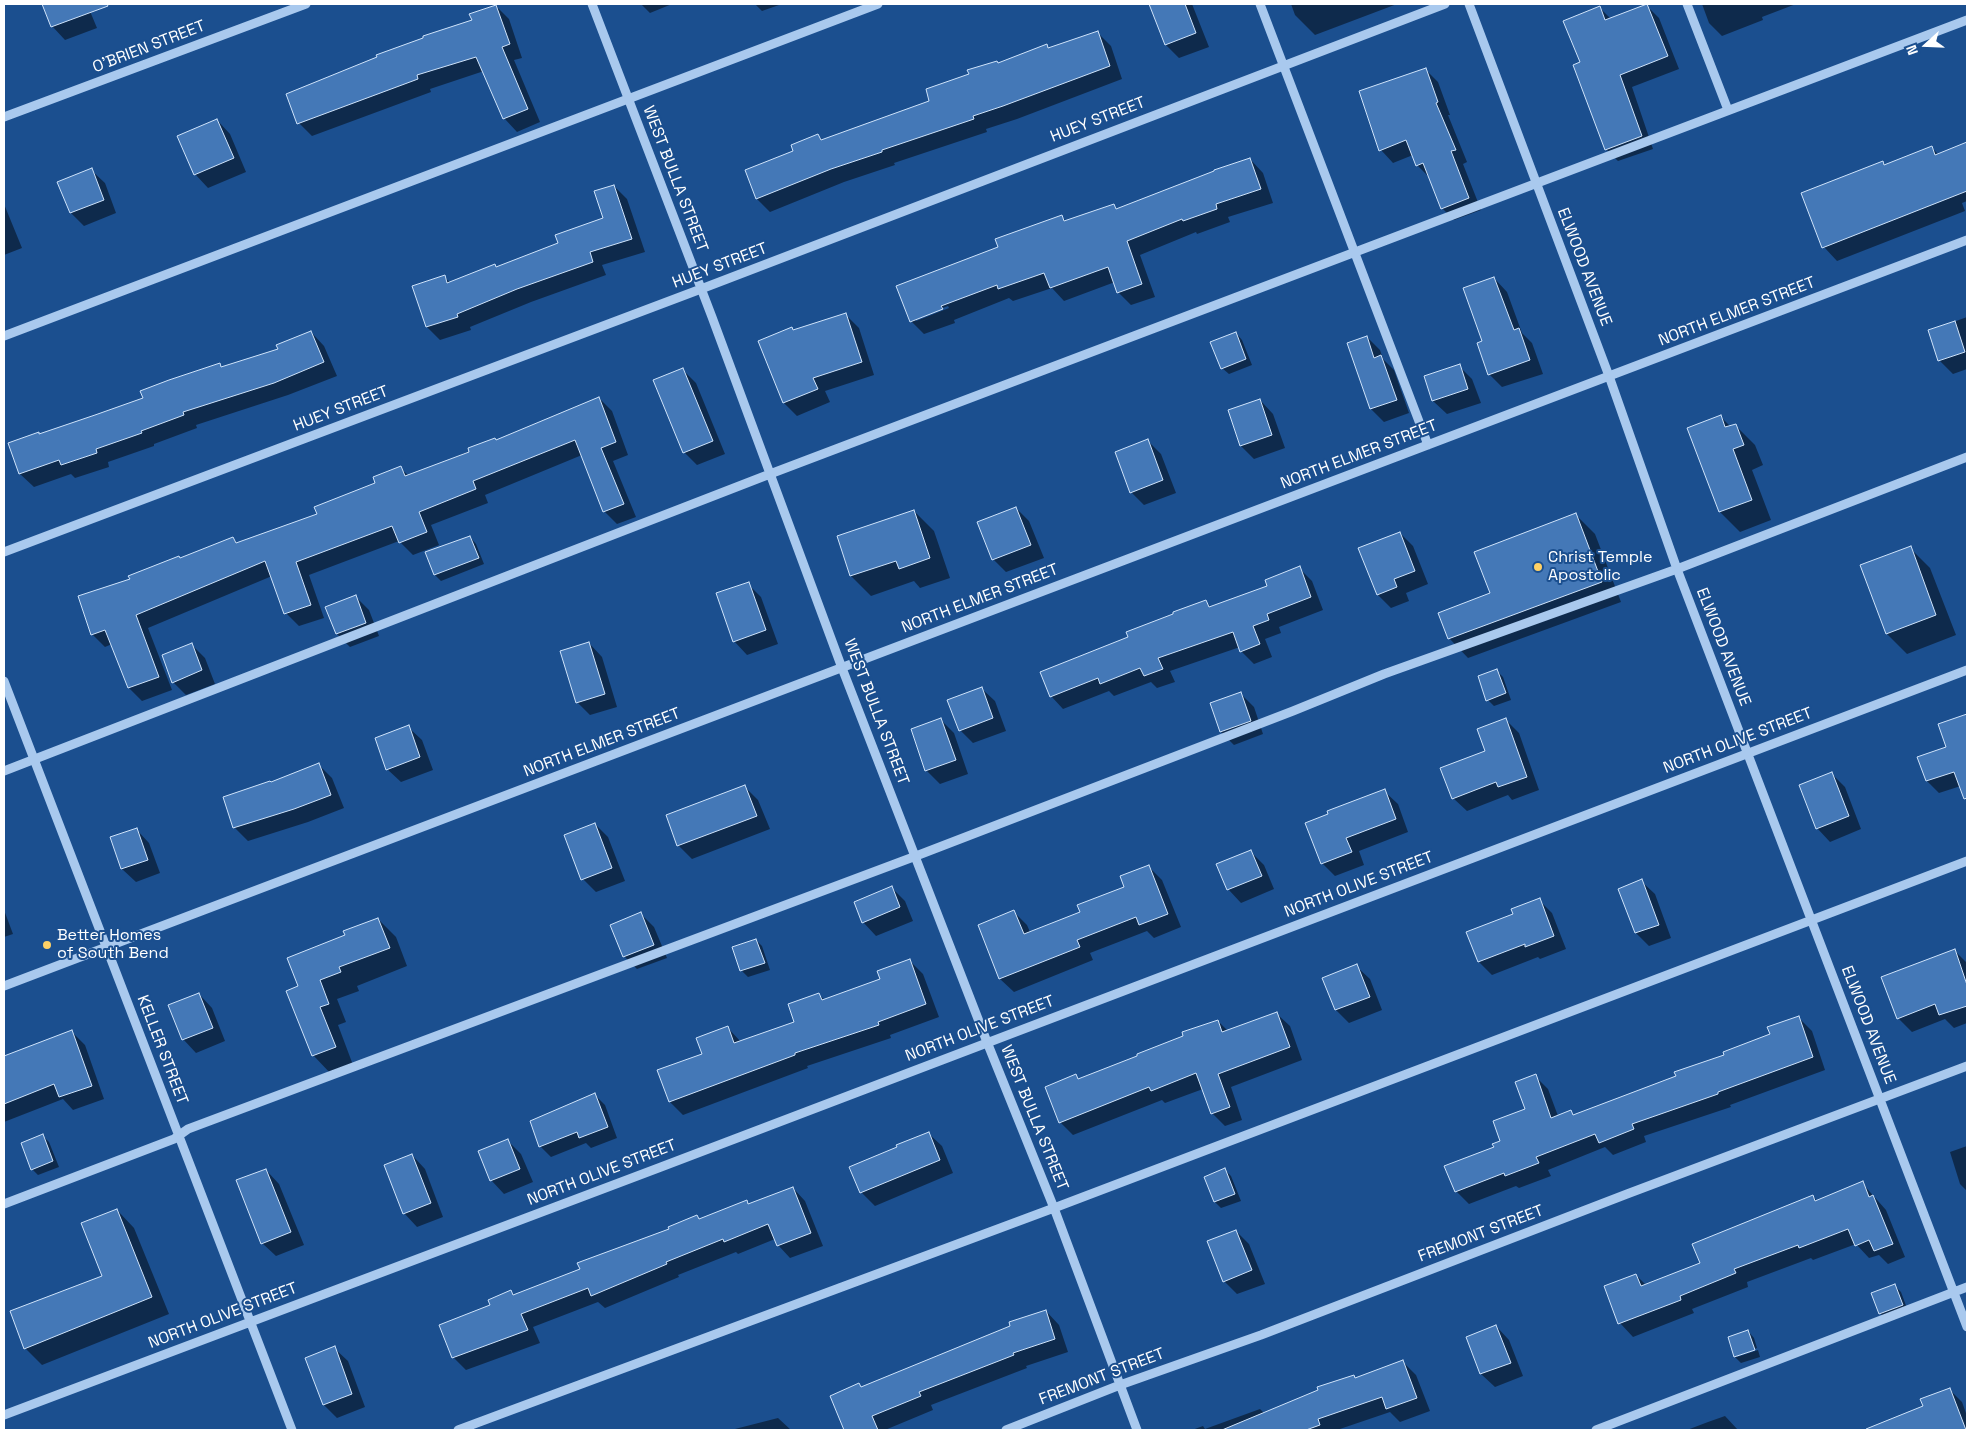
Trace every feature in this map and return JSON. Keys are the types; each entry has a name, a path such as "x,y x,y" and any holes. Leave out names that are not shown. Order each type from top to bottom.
{"street":[{"name":"O'BRIEN STREET","path":"4,117 306,4"},
{"name":"WEST BULLA STREET","path":"592,4 701,289 842,668 987,1042 1054,1208 1137,1430"},
{"path":"4,336 878,4"},
{"path":"1260,4 1428,445"},
{"name":"HUEY STREET","path":"4,552 701,289 1445,4"},
{"name":"ELWOOD AVENUE","path":"1469,4 1609,376 1677,569 1967,1327"},
{"path":"1687,4 1728,110"},
{"path":"4,771 770,474 1967,20"},
{"name":"NORTH ELMER STREET","path":"4,986 1967,240"},
{"path":"4,1204 174,1139 188,1129 916,856 1293,711 1384,674 1677,569 1967,457"},
{"name":"NORTH OLIVE STREET","path":"4,1415 1967,670"},
{"name":"KELLER STREET","path":"4,681 292,1430"},
{"path":"458,1430 1054,1208 1967,861"},
{"name":"FREMONT STREET","path":"1006,1430 1120,1385 1262,1335 1627,1194 1967,1066"},
{"path":"1596,1430 1967,1287"}],"building":[{"path":"42,4 107,4 108,6 51,27"},
{"path":"1149,4 1185,4 1196,33 1165,45"},
{"path":"1647,4 1668,56 1620,75 1642,136 1605,150 1573,65 1580,62 1563,21 1600,6 1605,20"},
{"path":"496,5 510,44 502,47 528,109 503,119 476,57 417,75 418,79 297,124 286,94 377,57 376,55 423,38 423,36 472,20 469,14"},
{"path":"1098,31 1110,66 973,116 974,119 882,150 882,152 831,169 756,199 745,170 793,151 791,145 818,134 821,140 929,101 926,89 969,74 967,70 997,61 998,63 1047,44 1048,48"},
{"path":"1426,68 1438,102 1436,103 1456,150 1451,151 1469,198 1441,209 1423,163 1416,166 1406,140 1379,151 1359,91"},
{"path":"217,119 234,158 194,175 177,136"},
{"path":"1967,142 1967,191 1822,248 1801,193 1883,161 1884,165 1932,146 1935,155"},
{"path":"1250,158 1261,189 1216,204 1217,209 1183,221 1182,219 1127,241 1142,284 1117,293 1108,267 1050,288 1044,273 998,289 997,285 941,306 943,309 910,322 896,286 998,247 995,239 1062,215 1064,221 1114,204 1116,209 1214,170"},
{"path":"92,168 104,200 70,213 57,182"},
{"path":"614,185 632,239 590,252 593,262 517,289 457,314 458,317 426,327 412,286 445,275 447,283 495,264 496,267 558,243 555,235 603,218 594,191"},
{"path":"1494,277 1514,330 1519,328 1530,360 1488,375 1477,343 1482,341 1463,288"},
{"path":"846,313 862,362 813,378 818,389 783,403 758,341 792,327 793,330"},
{"path":"1955,321 1965,352 1938,361 1928,330"},
{"path":"311,331 324,362 274,383 183,412 184,415 141,431 142,433 96,449 97,453 61,465 59,460 19,474 8,443 143,398 140,391 169,380 220,363 221,367 278,349 276,345"},
{"path":"1236,332 1246,359 1221,369 1210,342"},
{"path":"1367,336 1374,358 1381,355 1397,400 1370,409 1347,343"},
{"path":"1460,364 1468,389 1432,401 1424,376"},
{"path":"683,368 713,441 683,453 653,380"},
{"path":"599,397 616,442 601,448 624,504 603,512 575,440 473,481 476,489 419,512 427,532 399,543 392,526 296,562 311,605 284,614 265,561 136,615 159,677 128,688 105,630 91,635 78,596 130,579 128,576 233,537 236,543 317,514 314,507 375,483 373,477 401,466 405,476 469,452 468,448 495,438 496,440"},
{"path":"1260,399 1272,435 1240,446 1228,410"},
{"path":"1721,415 1725,427 1736,424 1744,445 1733,449 1752,500 1719,512 1687,428"},
{"path":"1148,439 1163,480 1130,493 1115,452"},
{"path":"1016,507 1031,545 992,560 977,522"},
{"path":"914,510 930,558 899,569 896,561 850,576 837,536"},
{"name":"Christ Temple Apostolic","path":"1576,513 1602,582 1448,639 1438,613 1490,593 1474,552"},
{"path":"1400,532 1415,571 1394,579 1397,587 1377,595 1358,548"},
{"path":"470,536 479,558 434,575 425,552"},
{"path":"1911,546 1936,615 1886,634 1860,565"},
{"path":"1300,566 1311,597 1267,614 1269,620 1253,626 1260,644 1240,652 1233,632 1158,658 1163,669 1144,676 1140,668 1100,684 1098,678 1050,697 1040,672 1128,637 1126,632 1173,614 1173,612 1206,600 1209,607 1267,586 1265,580"},
{"path":"749,582 766,630 733,642 716,593"},
{"path":"356,595 366,623 336,634 325,607"},
{"path":"589,642 605,694 576,703 560,651"},
{"path":"192,643 202,670 172,683 162,655"},
{"path":"1497,669 1506,693 1486,701 1478,676"},
{"path":"982,687 993,718 959,731 947,700"},
{"path":"1241,692 1251,721 1220,732 1210,703"},
{"path":"1967,714 1967,798 1964,799 1954,772 1926,781 1917,757 1946,747 1938,724"},
{"path":"941,718 956,760 925,771 911,729"},
{"path":"1506,718 1527,777 1498,787 1496,782 1452,799 1440,768 1485,751 1477,729"},
{"path":"409,725 420,757 386,770 375,738"},
{"path":"319,763 331,795 233,828 223,797 271,782"},
{"path":"1832,772 1849,816 1816,829 1799,785"},
{"path":"745,785 757,816 677,846 666,815"},
{"path":"1385,789 1396,819 1346,838 1352,852 1321,864 1305,823 1328,814 1327,811"},
{"path":"595,823 612,868 581,880 564,835"},
{"path":"137,828 148,860 121,869 110,837"},
{"path":"1251,850 1262,876 1227,890 1216,864"},
{"path":"1149,865 1168,914 1139,925 1136,917 1077,940 1080,947 999,979 978,925 1014,910 1024,934 1080,912 1077,905 1124,887 1120,876"},
{"path":"1642,879 1659,925 1635,933 1618,889"},
{"path":"892,886 900,907 862,923 854,902"},
{"path":"1540,898 1554,936 1525,947 1525,944 1478,962 1466,932 1513,914 1511,909"},
{"path":"641,912 654,945 623,957 610,925"},
{"path":"378,918 390,948 339,967 341,972 320,980 329,1004 320,1007 336,1047 312,1056 286,991 298,986 287,958 345,935 343,931"},
{"path":"756,939 765,963 740,971 732,947"},
{"path":"1955,949 1967,985 1967,1006 1939,1015 1935,1004 1897,1019 1881,977"},
{"path":"910,959 926,1004 878,1022 879,1025 795,1053 795,1055 669,1102 657,1070 702,1054 696,1038 728,1026 734,1043 794,1022 788,1004 819,993 822,1000 880,979 877,971"},
{"path":"1357,964 1370,997 1335,1010 1322,978"},
{"path":"199,993 213,1028 182,1040 168,1005"},
{"path":"1277,1012 1290,1047 1218,1074 1230,1107 1211,1114 1196,1073 1151,1091 1149,1087 1059,1123 1045,1087 1076,1074 1078,1079 1183,1036 1182,1032 1218,1020 1222,1032"},
{"path":"1799,1016 1813,1057 1718,1092 1718,1094 1632,1124 1634,1129 1599,1143 1595,1134 1536,1157 1539,1163 1505,1176 1504,1173 1455,1192 1444,1166 1494,1147 1492,1144 1500,1141 1493,1121 1525,1109 1515,1082 1536,1074 1551,1118 1571,1110 1573,1115 1676,1076 1674,1072 1724,1055 1723,1052 1770,1034 1767,1027"},
{"path":"72,1030 92,1086 59,1097 54,1084 4,1104 4,1056"},
{"path":"595,1093 608,1127 579,1138 577,1132 539,1147 530,1121"},
{"path":"929,1132 940,1160 860,1193 849,1167"},
{"path":"43,1134 53,1161 31,1170 21,1143"},
{"path":"508,1139 520,1169 490,1181 478,1151"},
{"path":"412,1154 431,1203 403,1214 384,1165"},
{"path":"1225,1168 1235,1194 1214,1202 1204,1177"},
{"path":"266,1169 291,1232 261,1244 236,1180"},
{"path":"1863,1181 1869,1197 1873,1195 1893,1244 1874,1251 1869,1240 1855,1246 1848,1229 1799,1248 1798,1245 1734,1269 1736,1273 1680,1296 1681,1300 1618,1324 1604,1286 1636,1274 1641,1286 1700,1263 1692,1244 1813,1195 1815,1201"},
{"path":"793,1187 811,1233 777,1246 768,1224 724,1242 723,1239 591,1296 588,1288 521,1314 528,1330 452,1358 439,1325 490,1305 488,1300 511,1290 513,1295 580,1269 577,1263 669,1229 668,1227 697,1215 699,1219 747,1200 748,1204"},
{"path":"117,1209 152,1297 24,1349 10,1311 102,1276 81,1223"},
{"path":"1236,1230 1252,1270 1223,1282 1207,1241"},
{"path":"1895,1284 1903,1305 1879,1314 1871,1293"},
{"path":"1046,1310 1055,1339 1013,1353 1014,1355 919,1392 921,1396 872,1416 878,1430 844,1430 830,1396 859,1383 861,1387 1010,1326 1009,1322"},
{"path":"1496,1325 1511,1363 1480,1374 1466,1337"},
{"path":"1748,1330 1755,1350 1734,1357 1728,1337"},
{"path":"335,1346 352,1394 323,1405 305,1358"},
{"path":"1403,1360 1417,1398 1386,1409 1382,1397 1318,1419 1320,1425 1306,1430 1222,1430 1318,1390 1317,1387 1354,1375 1355,1378"},
{"path":"1950,1388 1966,1430 1866,1430 1923,1406 1920,1399"}],"place":[{"name":"Christ Temple Apostolic","path":"1538,567"},
{"name":"Better Homes of South Bend","path":"47,945"}]}
